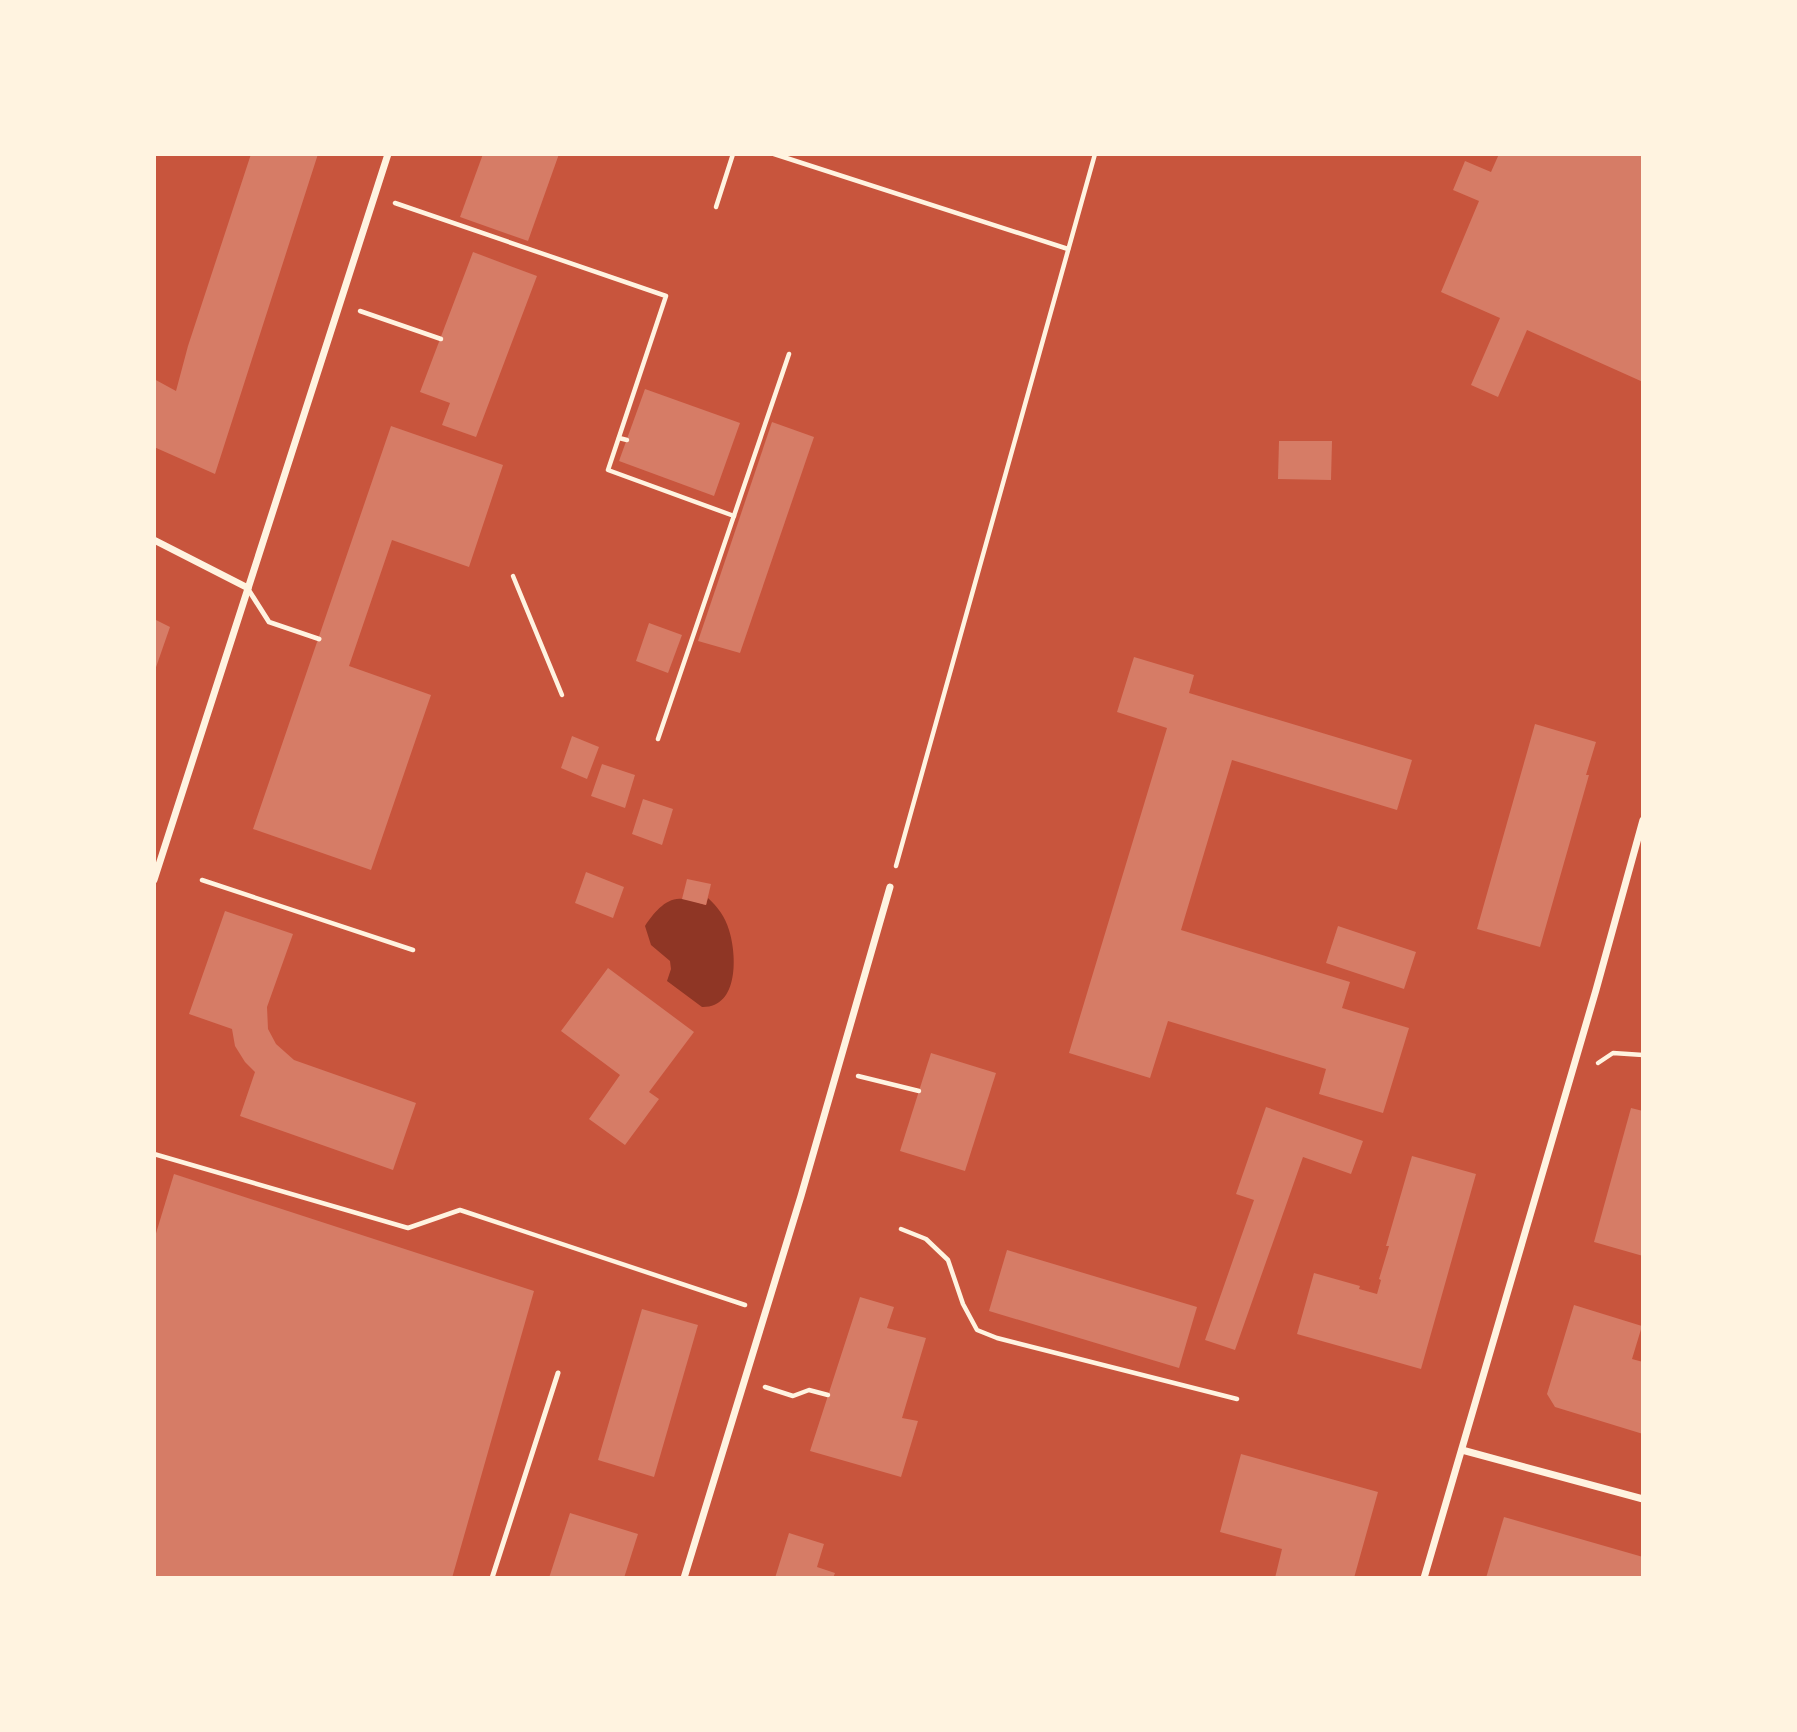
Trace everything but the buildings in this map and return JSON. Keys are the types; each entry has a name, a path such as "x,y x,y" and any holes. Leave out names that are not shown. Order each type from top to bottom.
{"street":[{"path":"154,880 388,154"},
{"path":"154,540 248,588"},
{"path":"1424,1578 1571,1079 1643,820"},
{"path":"684,1578 890,887"},
{"path":"1462,1450 1643,1499"}],"lane":[{"path":"248,588 269,622 319,639"},
{"path":"492,1578 558,1373"}],"path":[{"path":"716,207 733,154"},
{"path":"775,154 1068,249"},
{"path":"890,887 1095,154"},
{"path":"374,196 666,296 608,470 734,516"},
{"path":"339,304 440,339"},
{"path":"658,739 789,354"},
{"path":"619,438 627,440"},
{"path":"513,576 562,695"},
{"path":"202,880 413,950"},
{"path":"1571,1079 1613,1053 1643,1055"},
{"path":"837,1071 919,1091"},
{"path":"154,1154 408,1228 460,1210 765,1312"},
{"path":"901,1230 926,1239 948,1260 963,1304 977,1330 997,1338 1237,1399"},
{"path":"744,1381 793,1396 809,1390 828,1395"}],"shaded area":[{"path":"708,898 721,912 727,925 732,941 734,966 729,990 723,999 714,1005 702,1007 667,981 671,969 670,961 651,945 645,926 665,903 685,899 706,905"}]}
